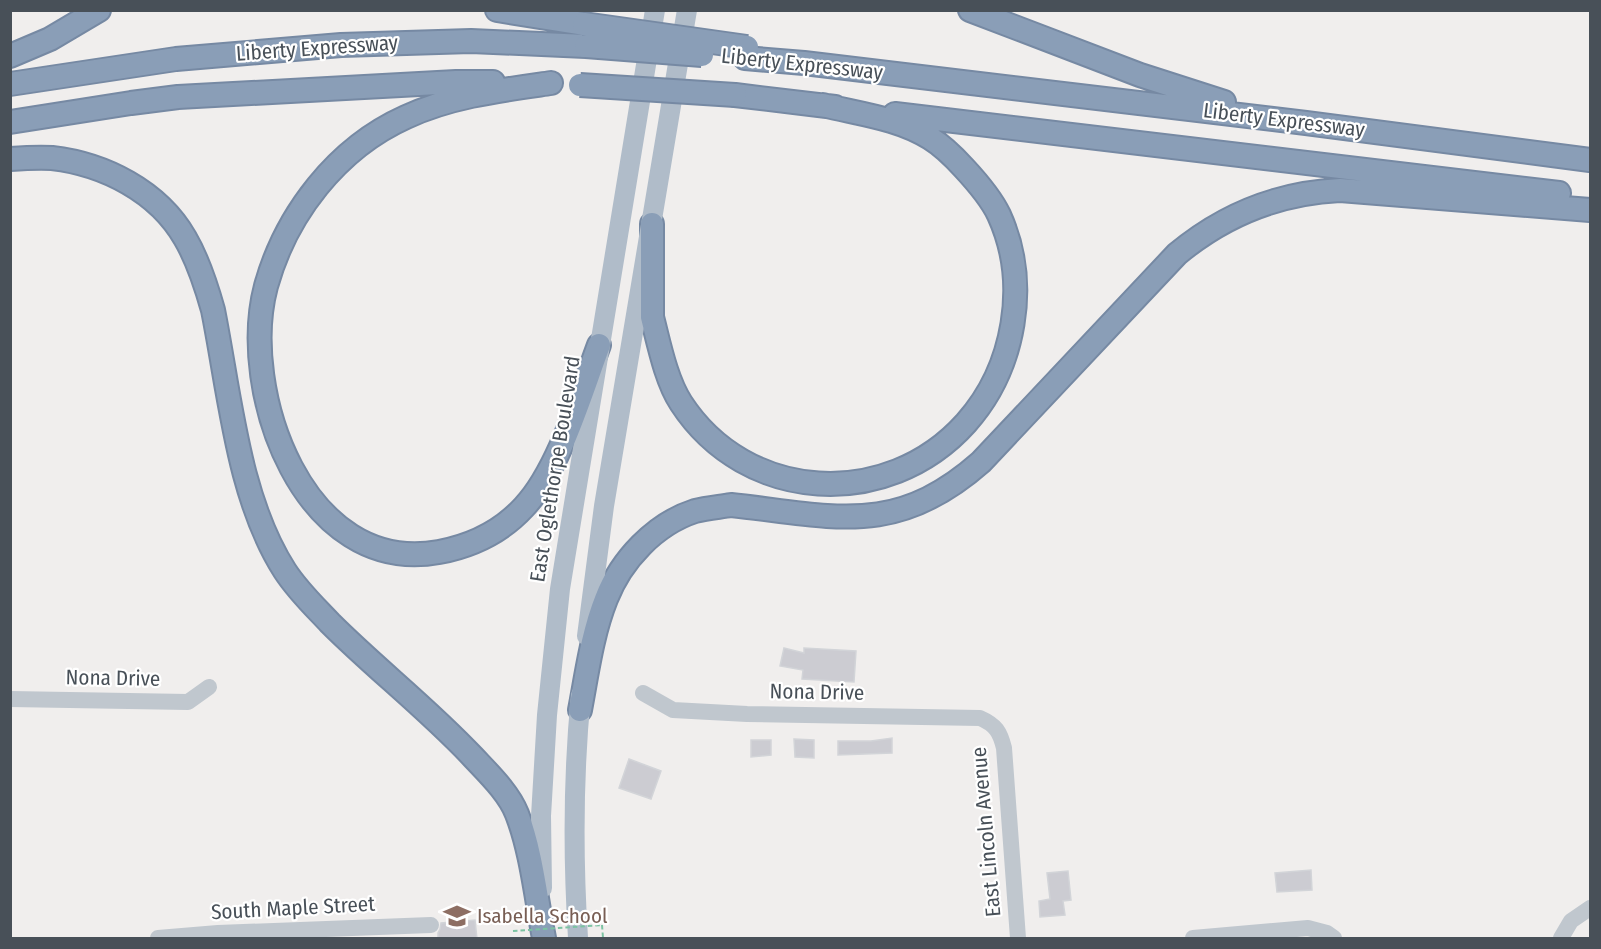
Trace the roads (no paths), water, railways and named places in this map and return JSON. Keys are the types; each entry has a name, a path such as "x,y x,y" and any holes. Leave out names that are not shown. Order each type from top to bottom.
{"highway":[{"path":"10,56 50,39 99,10"},
{"path":"497,10 585,35"},
{"path":"970,10 1150,79 1306,123"},
{"name":"Liberty Expressway","path":"10,84 176,59 340,45 585,35 746,53 804,63 1306,123 1590,160"},
{"name":"Liberty Expressway","path":"10,122 131,102 178,97 456,82 551,83 735,95 1590,197"},
{"path":"551,83 486,92 433,105 378,132 334,168 316,188 295,218 278,251 268,278 259,335 265,390 275,430 285,454 306,492 326,516 343,531 375,548 395,553 433,553 453,549 491,534 523,509 538,491 570,423 599,345"},
{"path":"652,224 652,317 666,365 681,403 705,433 728,453 767,474 794,481 838,484 885,476 907,467 936,450 966,424 982,403 1005,357 1012,333 1015,308 1013,264 1008,239 999,215 973,178 956,159 932,139 900,123 823,105"},
{"path":"10,159 50,158 99,169 124,180 152,200 184,235 206,285 213,310 253,505 268,542 298,590 347,639 454,736 489,773 508,798 516,812 525,838 545,939"},
{"path":"579,710 606,597 628,560 651,536 679,518 715,507 731,505 845,518 883,514 936,495 960,480 981,462 1177,255 1208,230 1234,216 1281,198 1340,190 1590,210"}],"main road":[{"name":"East Oglethorpe Boulevard","path":"545,939 542,900 542,816 550,670 571,515 655,10"},
{"path":"578,939 575,831 579,710 586,644 604,506 687,10"}],"street":[{"name":"Nona Drive","path":"10,699 188,702 209,687"},
{"name":"Nona Drive","path":"644,693 673,710 747,714 980,718 993,725"},
{"name":"East Lincoln Avenue","path":"993,725 1000,732 1004,748 1018,939"},
{"path":"1561,939 1571,921 1590,908"},
{"name":"South Maple Street","path":"158,939 218,933 430,925"},
{"path":"1193,939 1308,928 1327,933 1334,939"}],"place":[{"name":"Isabella School","path":"457,916"}]}
